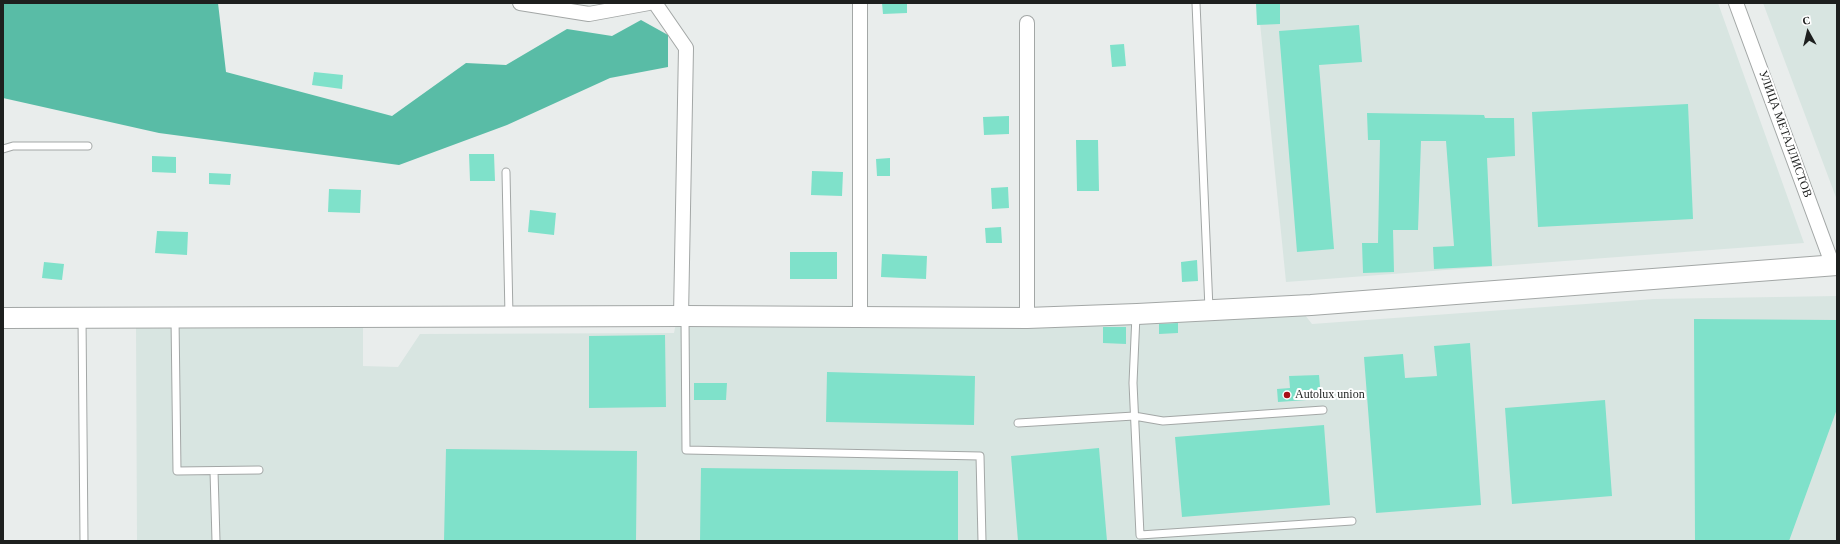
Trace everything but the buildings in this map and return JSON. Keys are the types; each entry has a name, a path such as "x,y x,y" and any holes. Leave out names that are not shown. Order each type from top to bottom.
{"street":[{"path":"520,3 589,14 649,3"},
{"path":"655,3 686,48 683,316"},
{"path":"860,3 860,317"},
{"name":"УЛИЦА МЕТАЛЛИСТОВ","path":"1736,3 1835,266"},
{"path":"1026,318 1027,23"},
{"path":"3,318 683,316 1026,318 1311,305 1835,266"}],"lane":[{"path":"1196,3 1209,310"},
{"path":"3,149 13,146 88,146"},
{"path":"506,172 509,316"},
{"path":"1136,314 1132,383 1141,538 1352,521"},
{"path":"683,316 686,450 980,456 982,541"},
{"path":"82,318 84,541"},
{"path":"175,318 177,471 259,470"},
{"path":"1018,423 1134,416 1163,421 1323,410"},
{"path":"214,471 216,541"}],"shaded area":[{"path":"1258,3 1718,3 1804,243 1286,282"},
{"path":"1763,3 1837,3 1837,200"},
{"path":"1837,296 1837,541 137,541 136,327 363,324 363,366 398,367 420,334 674,333 676,323 993,324 1305,315 1312,324 1654,299"}],"green space":[{"path":"3,3 218,3 226,72 392,116 466,63 506,65 567,29 612,36 641,20 668,35 668,67 610,78 507,125 399,165 159,133 3,98"}],"place":[{"name":"Autolux union","path":"1287,395"}]}
